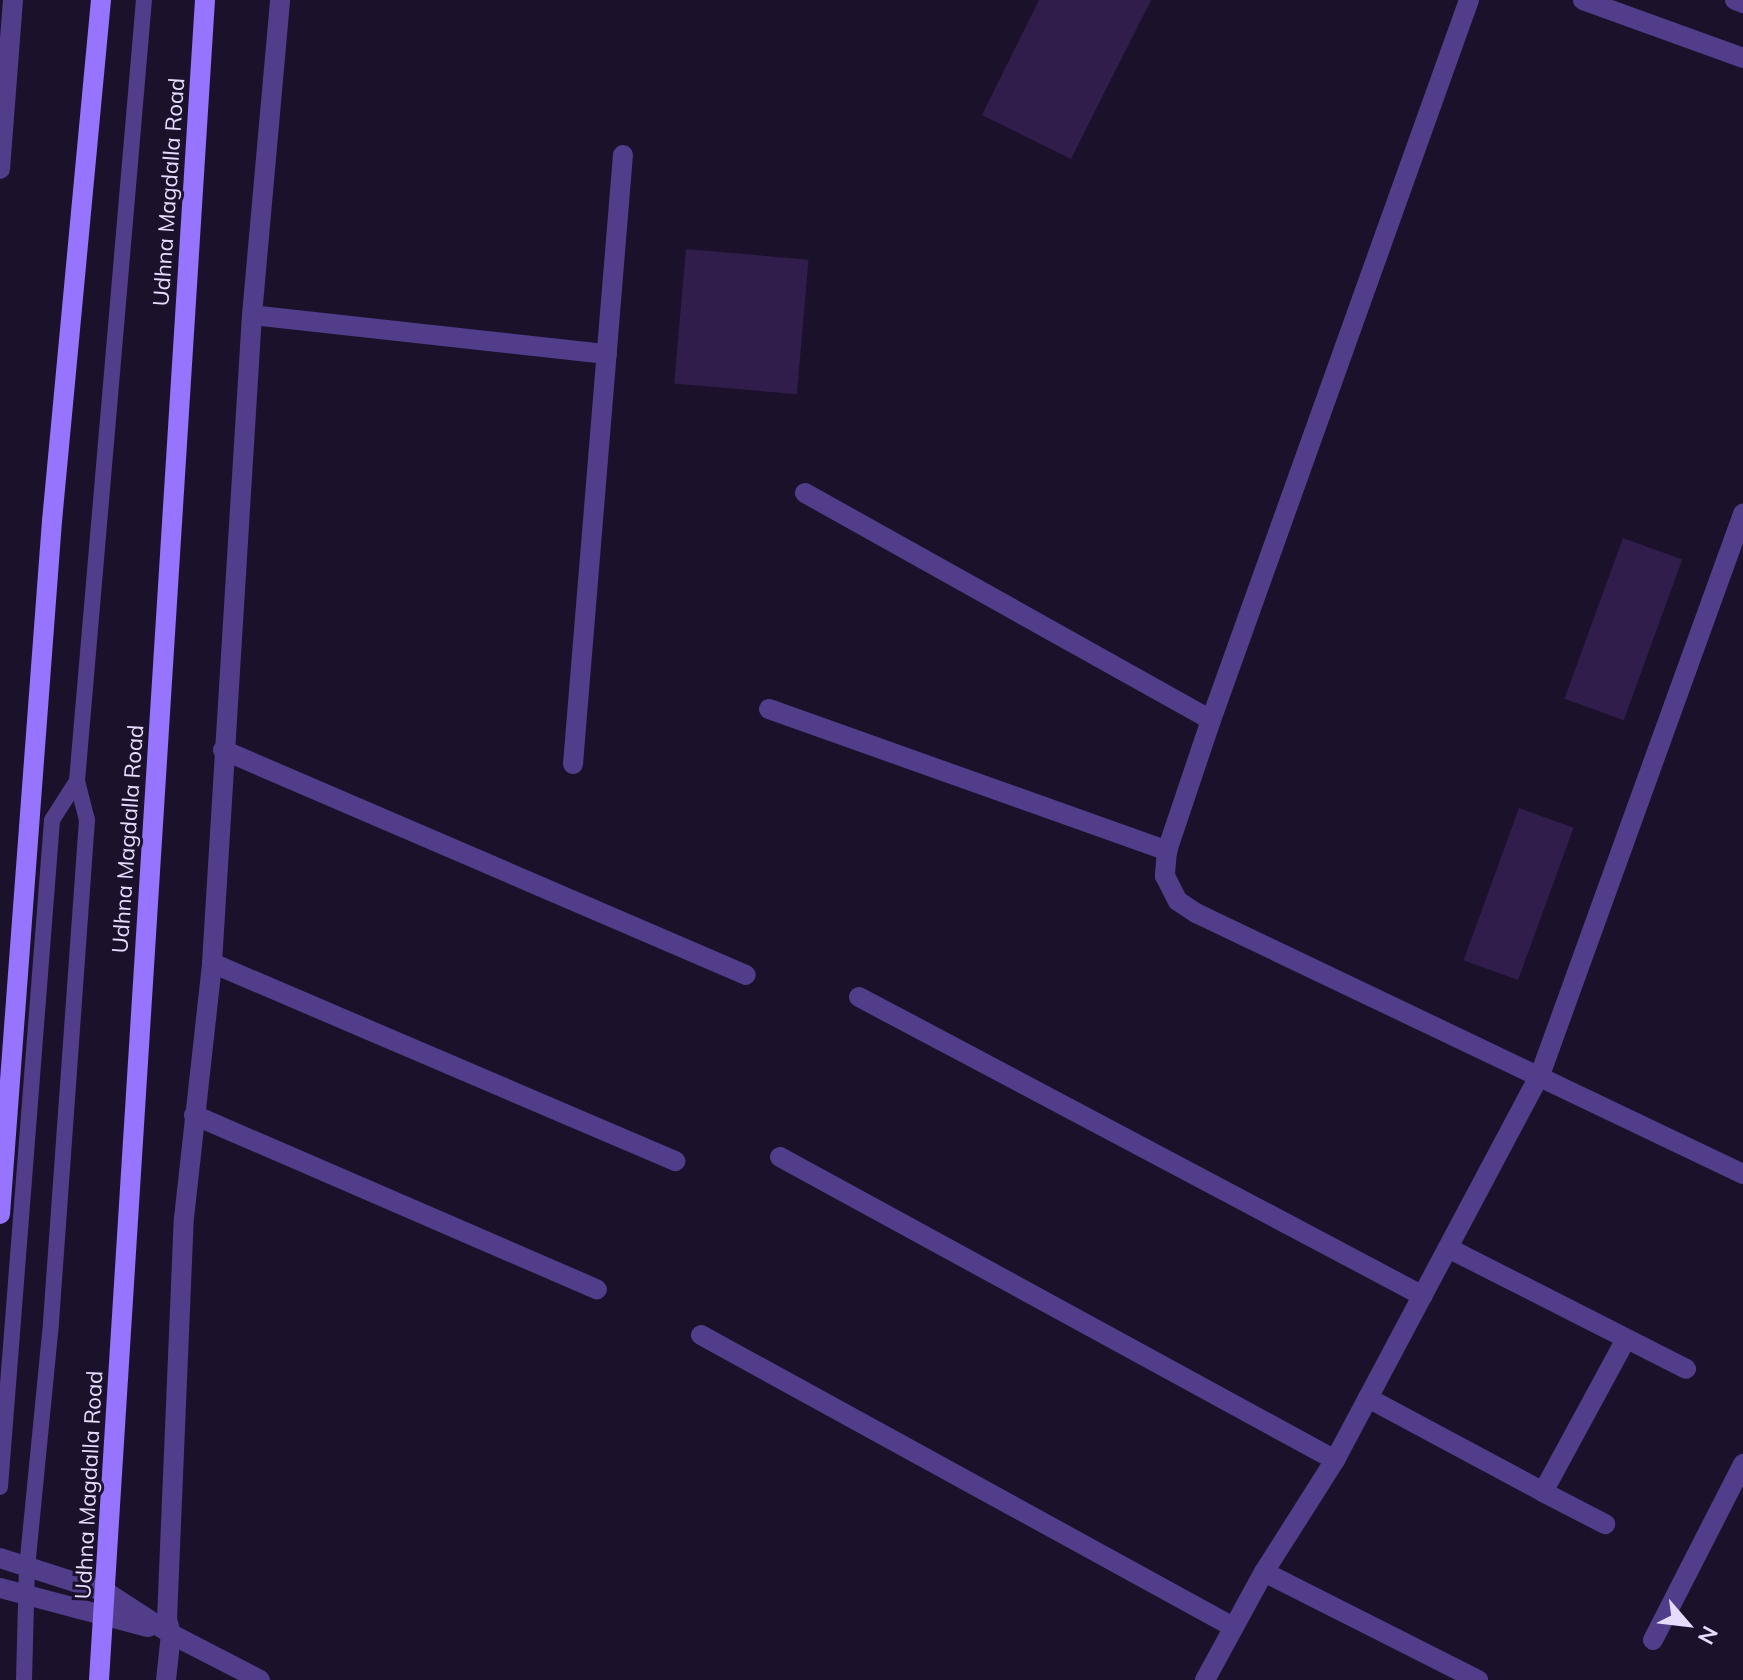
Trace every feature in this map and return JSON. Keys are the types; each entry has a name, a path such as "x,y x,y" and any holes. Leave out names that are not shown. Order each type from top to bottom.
{"main road":[{"path":"0,1214 52,521 101,0"},
{"name":"Udhna Magdalla Road","path":"99,1680 106,1615 205,0"}],"street":[{"path":"0,169 3,75 13,0"},
{"path":"166,1680 171,1634 167,1619 184,1218 212,963 252,315 280,0"},
{"path":"1469,0 1211,720 1167,851 1165,876 1178,901 1196,913 1743,1174"},
{"path":"1583,0 1743,58"},
{"path":"1735,0 1743,3"},
{"path":"573,764 623,155"},
{"path":"252,315 607,354"},
{"path":"805,493 1211,720"},
{"path":"1205,1680 1264,1572 1335,1460 1540,1075 1743,514"},
{"path":"769,709 1167,851"},
{"path":"223,750 746,975"},
{"path":"212,963 675,1161"},
{"path":"859,997 1423,1296"},
{"path":"194,1115 597,1289"},
{"path":"780,1157 1335,1460"},
{"path":"1448,1248 1686,1369"},
{"path":"701,1335 1233,1627"},
{"path":"1543,1492 1626,1339"},
{"path":"1368,1398 1605,1524"},
{"path":"1653,1640 1743,1464"},
{"path":"0,1558 106,1592 171,1634 260,1680"},
{"path":"1264,1572 1478,1680"},
{"path":"0,1588 171,1634"}],"lane":[{"path":"24,1680 27,1568 51,1322 87,820 77,781 144,0"},
{"path":"0,1487 52,820 77,781"}],"building":[{"path":"1039,0 1151,0 1071,159 982,115"},
{"path":"686,249 809,260 797,394 674,383"},
{"path":"1623,538 1682,560 1624,720 1565,699"},
{"path":"1519,808 1574,828 1518,980 1464,960"}]}
